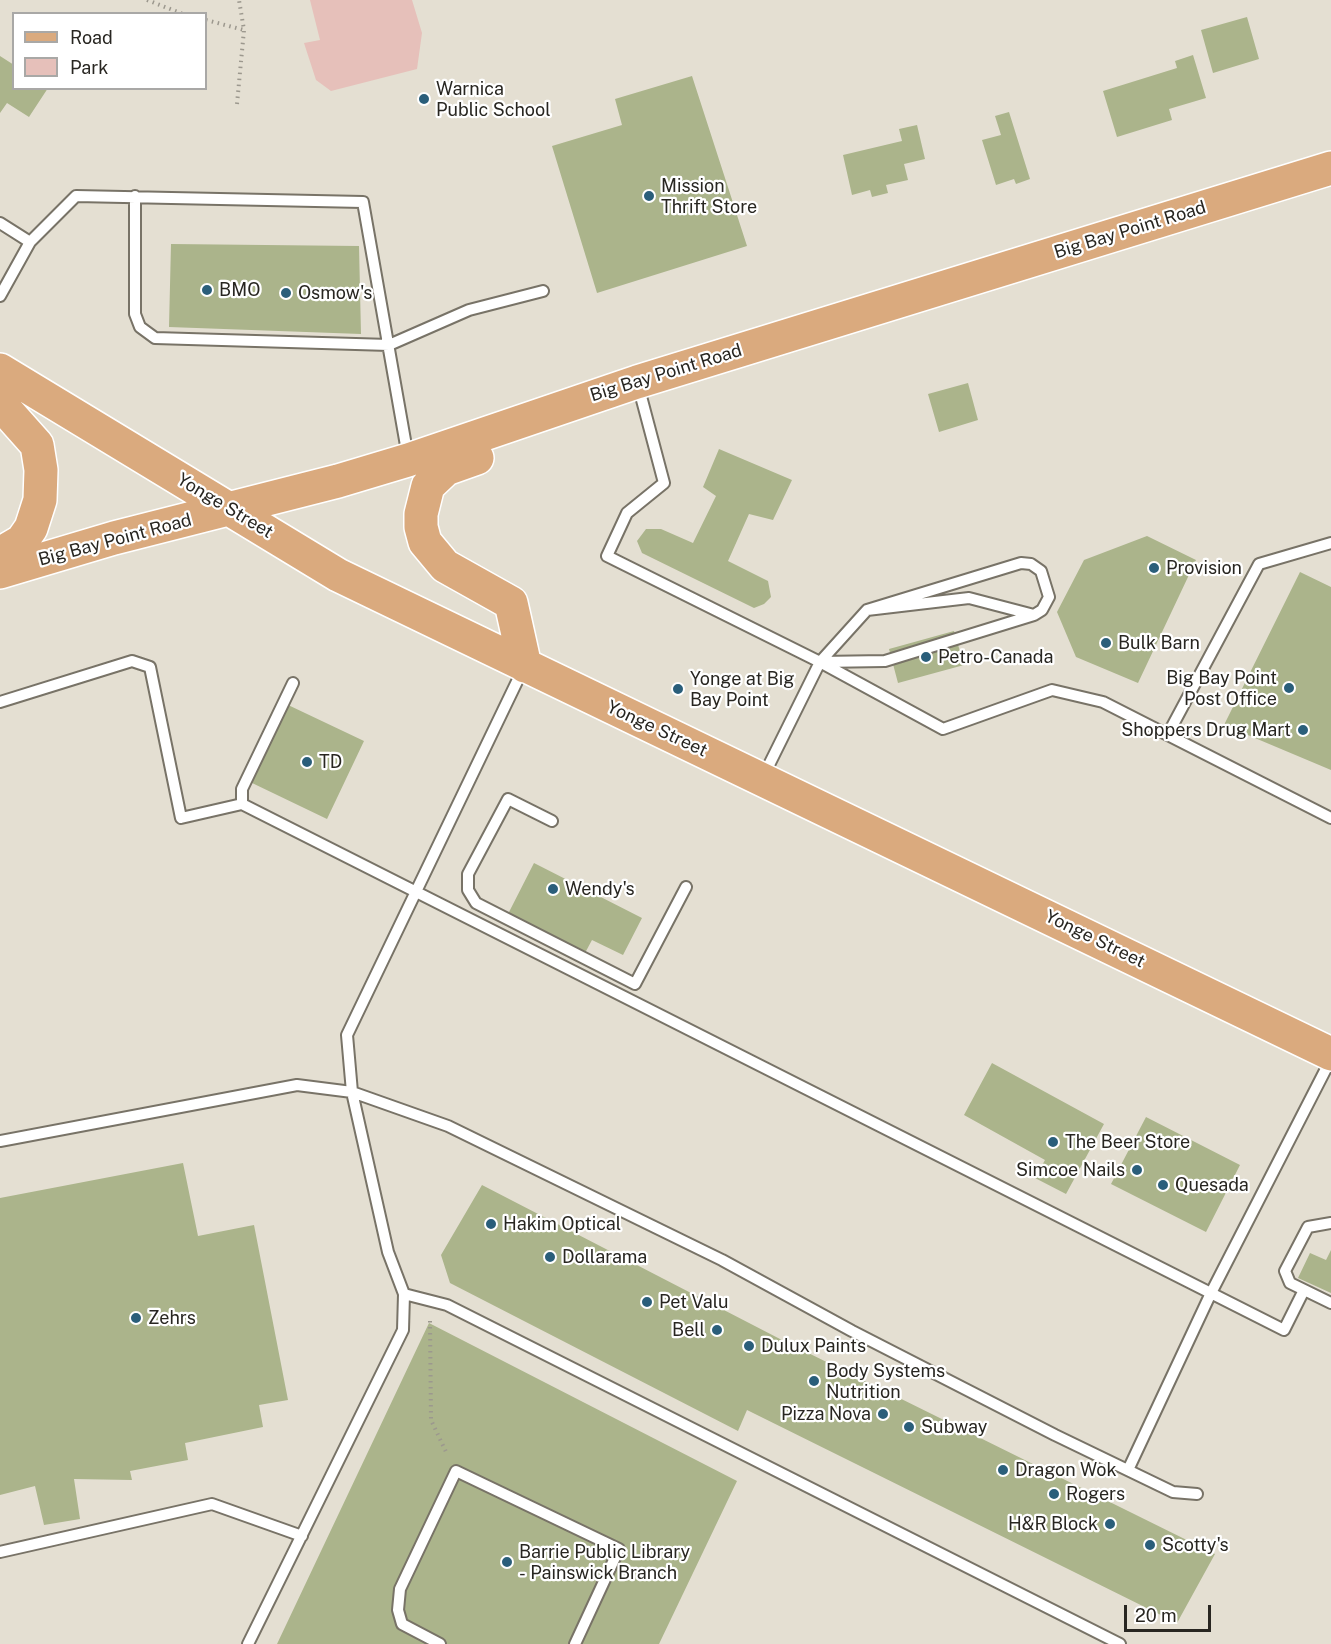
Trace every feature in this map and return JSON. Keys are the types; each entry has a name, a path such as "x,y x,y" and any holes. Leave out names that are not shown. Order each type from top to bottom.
{"main road":[{"name":"Big Bay Point Road","path":"0,572 114,538 408,460 637,382 1331,168"},
{"name":"Yonge Street","path":"0,371 338,574 1331,1054"},
{"path":"0,371 5,409 37,446 41,470 40,500 31,528 22,541 0,554"},
{"path":"525,422 494,452 446,469 437,475 428,486 421,514 425,542 445,566 511,603 525,666"}],"lane":[{"path":"0,296 30,242 76,196 363,202 408,460"},
{"path":"135,196 135,314 140,327 155,338 389,345 470,310 543,291"},
{"path":"0,223 30,242"},
{"path":"637,382 664,483 627,513 607,556 820,662 943,729 1052,690 1103,702 1331,818"},
{"path":"1168,734 1259,564 1331,543"},
{"path":"762,779 820,662 867,610 1021,563 1031,564 1041,571 1049,597 1042,610 1034,615 885,661 820,662"},
{"path":"867,610 969,598 1034,615"},
{"path":"0,702 132,661 150,667 181,818 242,804 1284,1330 1304,1290"},
{"path":"248,1644 403,1330 404,1294 388,1252 352,1092 347,1035 525,666"},
{"path":"242,804 242,789 293,683"},
{"path":"552,821 508,799 468,874 468,890 476,903 635,984 686,887"},
{"path":"1128,1470 1211,1293 1331,1059"},
{"path":"0,1141 297,1085 352,1092 468,1136 722,1260 852,1331 1128,1470 1173,1492 1197,1494"},
{"path":"1331,1223 1308,1227 1285,1270 1290,1284 1331,1303"},
{"path":"404,1294 447,1305 1120,1644"},
{"path":"440,1644 402,1624 398,1610 400,1588 456,1471 618,1549 574,1644"},
{"path":"0,1552 212,1504 302,1536"}],"path":[{"path":"147,0 178,12"},
{"path":"237,104 244,30 239,0"},
{"path":"207,20 244,30"},
{"path":"430,1301 431,1420 456,1471"}],"green space":[{"path":"310,0 412,0 422,33 417,69 331,91 316,80 304,43 320,40"}],"building":[{"path":"1247,17 1259,59 1213,73 1201,30"},
{"path":"1193,55 1206,98 1169,109 1172,120 1117,137 1103,91 1177,68 1175,61"},
{"path":"0,56 12,64 12,90 47,90 29,117 7,103 0,113"},
{"name":"Mission Thrift Store","path":"692,76 747,246 597,293 552,146 622,125 615,99"},
{"path":"1009,112 1030,179 1016,184 1014,179 996,185 982,140 1001,135 995,116"},
{"path":"917,125 925,159 904,164 908,180 886,185 888,193 872,197 870,190 852,195 843,155 902,141 899,129"},
{"path":"171,244 359,246 361,334 169,327"},
{"path":"968,383 978,420 939,432 928,394"},
{"path":"719,449 792,480 773,520 749,514 728,561 768,581 771,597 764,604 754,608 642,553 637,541 646,529 661,529 693,543 716,496 703,487"},
{"path":"1147,536 1196,560 1138,683 1076,657 1057,612 1084,560"},
{"path":"1300,572 1331,587 1331,770 1224,725"},
{"name":"Petro-Canada","path":"954,631 964,665 898,683 889,649"},
{"name":"TD","path":"286,704 364,741 327,819 250,782"},
{"name":"Wendy's","path":"534,863 642,918 623,955 592,940 585,953 508,914"},
{"name":"The Beer Store","path":"992,1063 1104,1124 1066,1194 1035,1178 1045,1160 964,1115"},
{"path":"1146,1117 1240,1165 1206,1232 1111,1184"},
{"name":"Zehrs","path":"183,1163 198,1236 254,1225 288,1400 259,1405 263,1427 185,1443 188,1460 130,1471 132,1480 74,1479 80,1519 44,1525 35,1486 0,1495 0,1198"},
{"path":"482,1185 780,1339 1215,1554 1177,1623 747,1410 738,1431 450,1283 441,1255"},
{"path":"1331,1250 1331,1293 1298,1278 1310,1253 1326,1260"},
{"name":"Barrie Public Library - Painswick Branch","path":"429,1323 737,1481 659,1644 277,1644"}],"place":[{"name":"Warnica Public School","path":"424,99"},
{"name":"Mission Thrift Store","path":"649,196"},
{"name":"BMO","path":"207,290"},
{"name":"Osmow's","path":"286,293"},
{"name":"Provision","path":"1154,568"},
{"name":"Bulk Barn","path":"1106,643"},
{"name":"Petro-Canada","path":"926,657"},
{"name":"Big Bay Point Post Office","path":"1289,688"},
{"name":"Yonge at Big Bay Point","path":"678,689"},
{"name":"Shoppers Drug Mart","path":"1303,730"},
{"name":"TD","path":"307,762"},
{"name":"Wendy's","path":"553,889"},
{"name":"The Beer Store","path":"1053,1142"},
{"name":"Simcoe Nails","path":"1137,1170"},
{"name":"Quesada","path":"1163,1185"},
{"name":"Hakim Optical","path":"491,1224"},
{"name":"Dollarama","path":"550,1257"},
{"name":"Pet Valu","path":"647,1302"},
{"name":"Zehrs","path":"136,1318"},
{"name":"Bell","path":"717,1330"},
{"name":"Dulux Paints","path":"749,1346"},
{"name":"Body Systems Nutrition","path":"814,1381"},
{"name":"Pizza Nova","path":"883,1414"},
{"name":"Subway","path":"909,1427"},
{"name":"Dragon Wok","path":"1003,1470"},
{"name":"Rogers","path":"1054,1494"},
{"name":"H&R Block","path":"1110,1524"},
{"name":"Scotty's","path":"1150,1545"},
{"name":"Barrie Public Library - Painswick Branch","path":"507,1562"}]}
